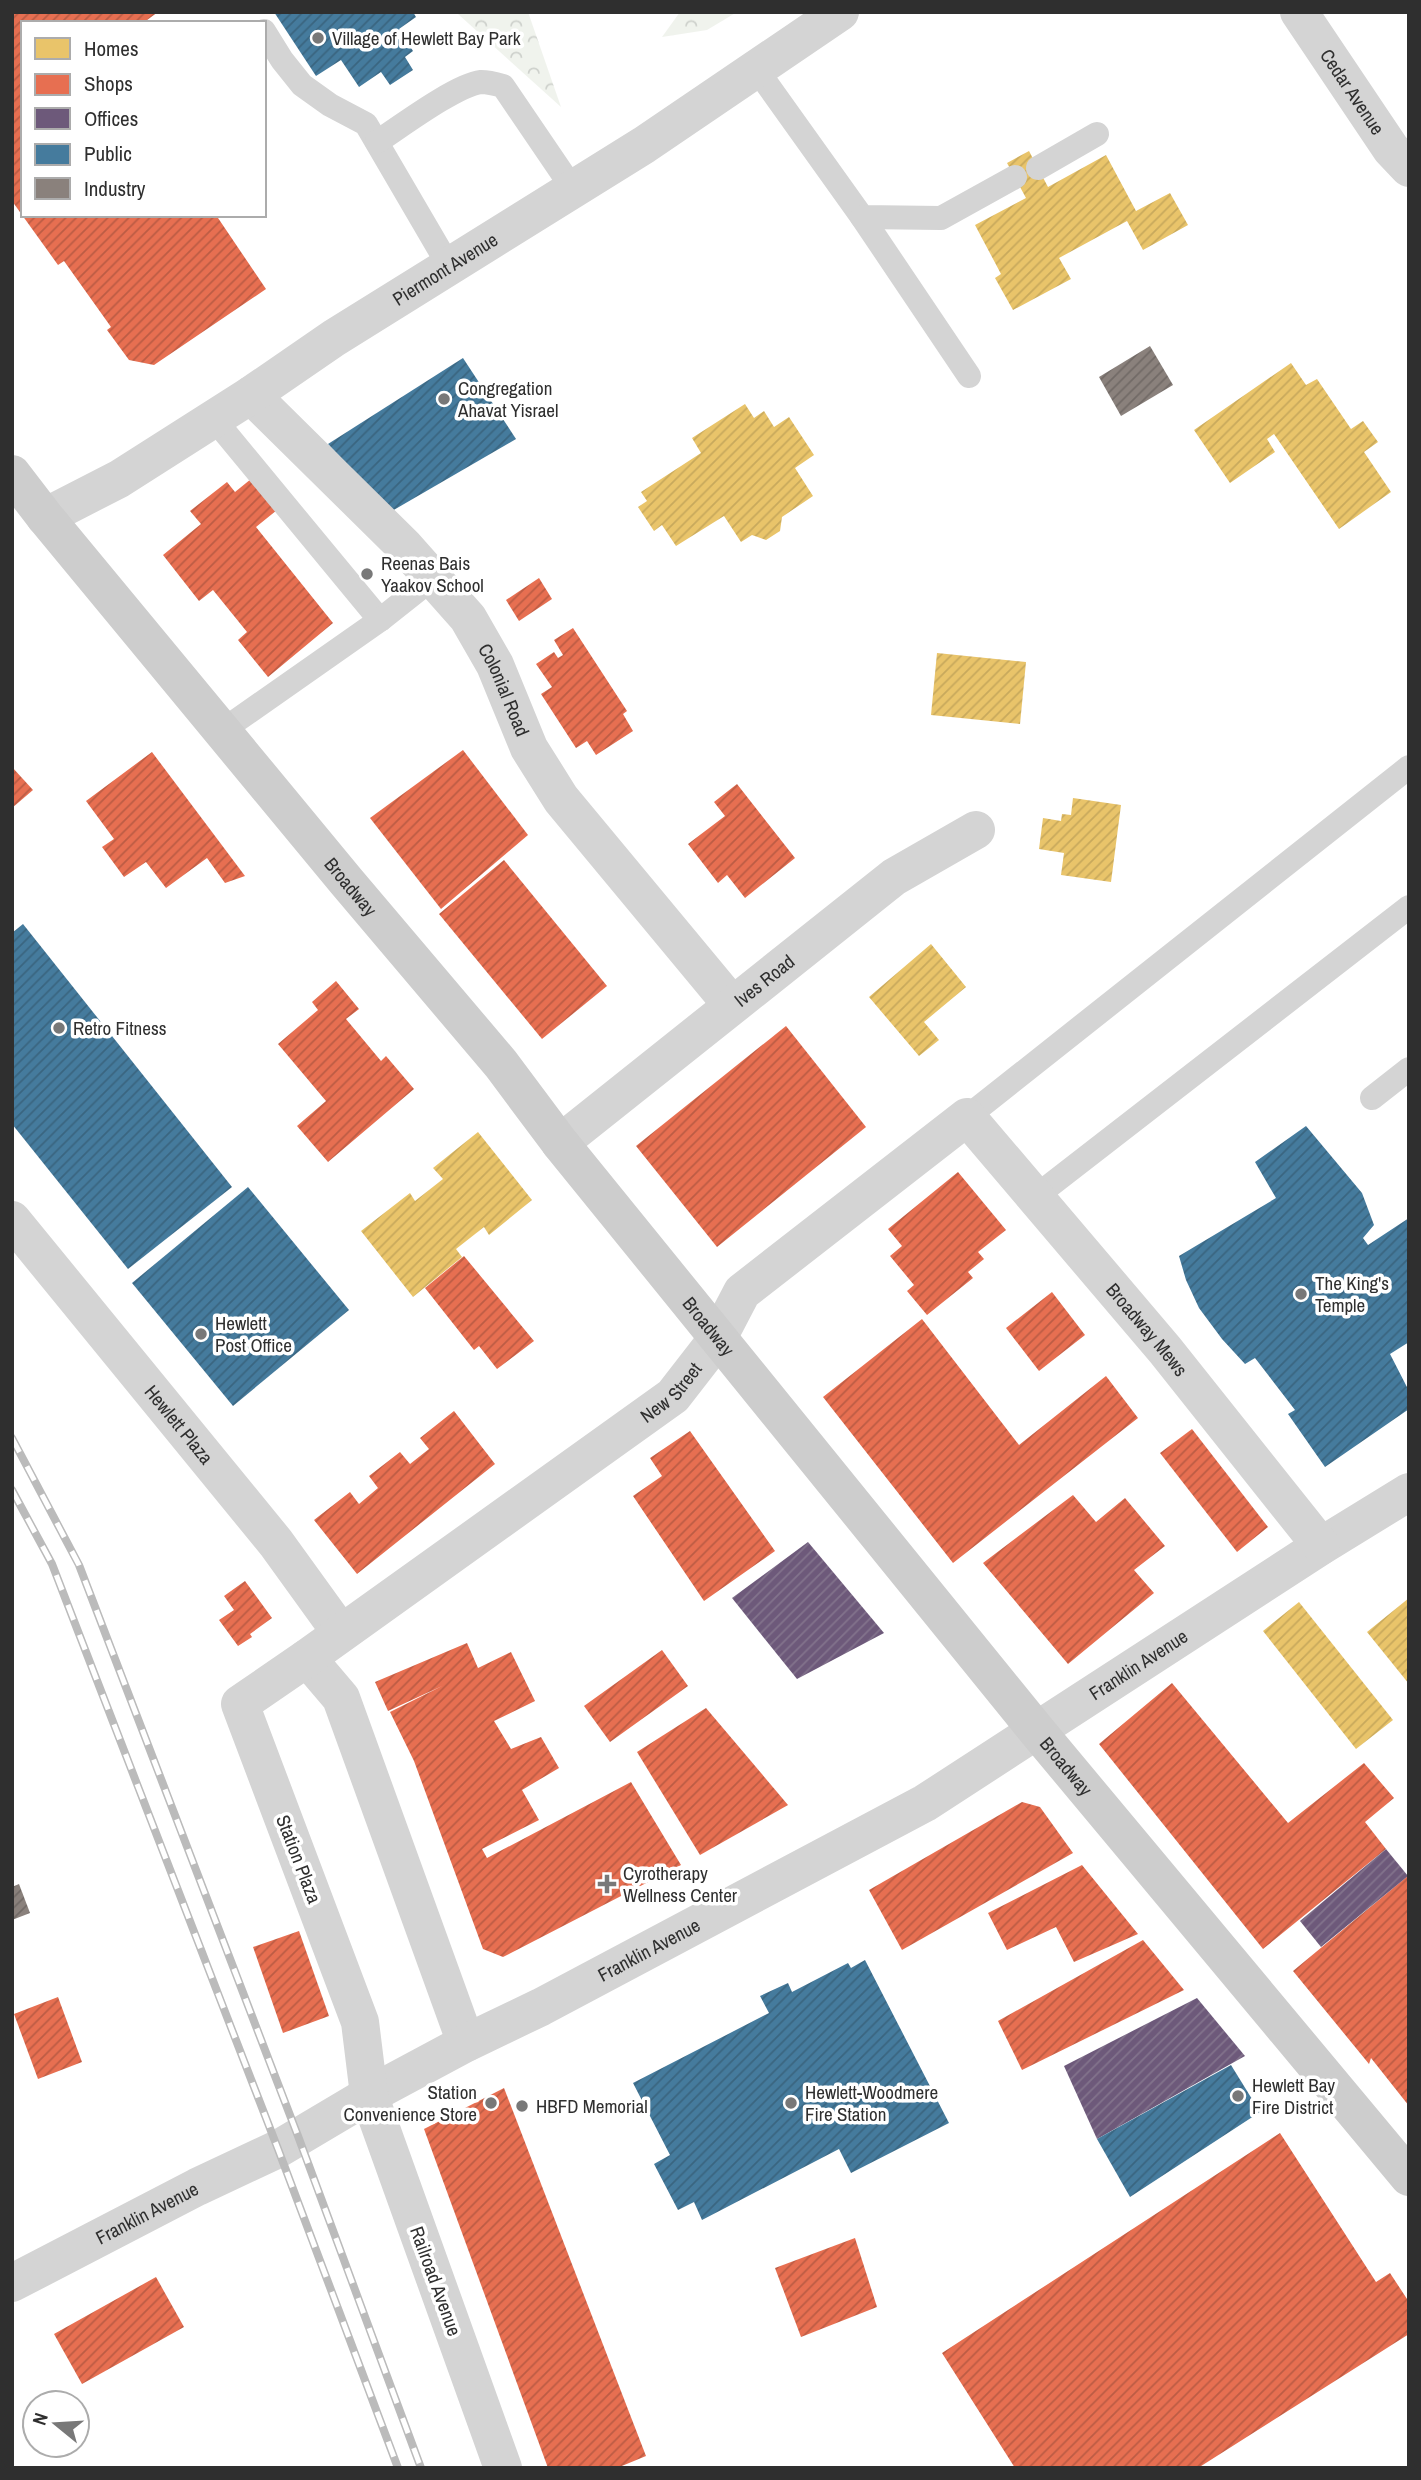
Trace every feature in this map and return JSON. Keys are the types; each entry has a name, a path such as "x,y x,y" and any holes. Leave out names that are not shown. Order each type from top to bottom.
{"main road":[{"name":"Broadway","path":"12,474 29,512 223,730 501,1064 560,1143 1037,1731 1409,2177"}],"street":[{"name":"Piermont Avenue","path":"29,512 119,479 251,395 334,338 644,145 840,12"},
{"name":"Cedar Avenue","path":"1299,12 1391,149 1409,168"},
{"name":"Colonial Road","path":"251,395 405,547 468,618 495,665 529,748 561,799 732,1005"},
{"name":"Ives Road","path":"560,1143 894,877 975,830"},
{"name":"Broadway Mews","path":"967,1117 1165,1350 1321,1546"},
{"name":"New Street","path":"341,1633 673,1396 718,1338 742,1292 967,1117"},
{"name":"Hewlett Plaza","path":"12,1220 276,1543 341,1633"},
{"name":"Franklin Avenue","path":"12,2283 197,2187 278,2149 369,2095 466,2043 541,2007 925,1803 1321,1546 1409,1492"},
{"name":"Station Plaza","path":"341,1633 240,1704 360,2022 369,2095"},
{"path":"307,1658 341,1698 466,2043"},
{"name":"Railroad Avenue","path":"369,2095 503,2468"}],"lane":[{"path":"266,34 282,61 302,85 330,105 366,124 449,266"},
{"path":"757,70 862,217 969,376"},
{"path":"377,142 441,100 479,82 494,83 503,86 573,189"},
{"path":"1038,169 1097,134"},
{"path":"862,217 941,218 1015,177"},
{"path":"214,419 380,621"},
{"path":"223,730 380,621 433,578"},
{"path":"967,1117 1409,767"},
{"path":"1035,1197 1409,907"},
{"path":"1372,1098 1409,1069"}],"green space":[{"path":"456,12 528,12 561,107 458,14"},
{"path":"680,12 737,12 707,30 662,37"}],"building: Homes":[{"path":"1029,151 1048,187 1106,155 1136,211 1170,193 1188,225 1143,250 1127,221 1059,258 1071,279 1013,310 995,278 1001,274 975,225 1026,198 1007,163"},
{"path":"1291,363 1306,385 1317,379 1351,429 1363,421 1378,442 1364,452 1391,492 1339,529 1274,434 1267,439 1275,452 1230,483 1194,430"},
{"path":"745,404 754,418 764,411 774,427 789,417 814,455 795,468 813,496 782,517 780,531 766,540 752,535 741,542 724,516 676,546 662,525 654,531 638,507 647,501 641,492 701,453 692,438"},
{"path":"937,653 1026,662 1020,724 931,715"},
{"path":"1073,798 1121,805 1111,882 1061,875 1064,853 1039,849 1043,818 1061,821 1062,814 1071,815"},
{"path":"931,944 966,987 924,1022 939,1040 919,1056 869,997"},
{"path":"478,1132 532,1200 489,1235 484,1227 456,1249 462,1257 413,1297 361,1231 410,1193 415,1201 443,1179 433,1168"},
{"path":"1409,1598 1409,1684 1367,1632"},
{"path":"1299,1602 1393,1720 1356,1749 1263,1631"}],"building: Shops":[{"path":"12,12 158,12 146,21 21,21 21,214 12,201"},
{"path":"24,217 217,217 266,289 154,365 129,360 107,330 111,327 64,261 58,265"},
{"path":"251,479 277,510 256,527 333,623 268,677 238,640 247,632 213,590 199,601 163,555 201,524 190,511 227,482 235,492"},
{"path":"539,578 552,599 519,621 506,600"},
{"path":"573,628 627,711 623,714 633,731 596,755 587,741 576,748 541,694 552,687 536,664 554,652 558,658 563,655 554,640"},
{"path":"463,750 528,835 441,909 370,818"},
{"path":"152,752 245,876 225,883 207,858 166,888 146,862 124,877 102,847 114,839 86,801"},
{"path":"12,767 33,790 12,808"},
{"path":"737,784 795,858 745,898 727,875 718,883 688,844 725,816 714,802"},
{"path":"504,860 607,986 542,1039 439,914"},
{"path":"336,981 359,1009 346,1019 381,1061 386,1056 414,1089 328,1162 297,1126 326,1101 278,1044 318,1010 312,1002"},
{"path":"786,1026 866,1127 717,1247 636,1146"},
{"path":"958,1172 1006,1230 978,1252 984,1259 968,1272 973,1278 927,1315 907,1291 914,1285 890,1256 902,1246 888,1229"},
{"path":"464,1256 534,1341 497,1369 479,1346 474,1350 425,1288"},
{"path":"1052,1292 1085,1335 1039,1371 1006,1328"},
{"path":"922,1319 1019,1445 1106,1376 1138,1418 953,1563 823,1397"},
{"path":"454,1411 495,1464 357,1574 314,1520 350,1492 359,1504 378,1488 369,1476 400,1452 410,1464 429,1449 420,1438"},
{"path":"1192,1429 1268,1527 1237,1552 1160,1453"},
{"path":"690,1431 775,1551 704,1601 633,1496 662,1476 650,1458"},
{"path":"1073,1495 1096,1522 1125,1498 1165,1546 1134,1570 1154,1593 1068,1664 983,1563"},
{"path":"245,1581 272,1618 238,1646 219,1620 234,1610 224,1596"},
{"path":"467,1643 478,1668 511,1652 535,1701 494,1721 511,1749 541,1737 559,1768 522,1790 539,1820 482,1849 487,1858 631,1782 681,1865 503,1957 483,1949 414,1761 390,1712 442,1686 388,1711 375,1682"},
{"path":"662,1650 688,1686 610,1742 584,1706"},
{"path":"1172,1683 1288,1823 1364,1763 1394,1798 1365,1822 1386,1849 1263,1949 1099,1744"},
{"path":"706,1708 788,1805 700,1855 637,1752"},
{"path":"1022,1802 1040,1807 1073,1853 902,1950 869,1890"},
{"path":"1082,1865 1138,1934 1074,1962 1056,1927 1007,1950 988,1913"},
{"path":"1409,1875 1409,2106 1371,2058 1369,2064 1293,1971"},
{"path":"299,1931 329,2016 283,2033 253,1947"},
{"path":"1143,1940 1184,1990 1022,2070 998,2021"},
{"path":"58,1997 82,2062 38,2079 14,2014"},
{"path":"504,2088 646,2456 617,2468 548,2468 424,2129"},
{"path":"1280,2133 1376,2282 1390,2273 1409,2302 1409,2334 1198,2468 1015,2468 942,2353"},
{"path":"855,2238 877,2307 801,2337 775,2268"},
{"path":"156,2277 184,2327 82,2384 54,2334"}],"building: Offices":[{"path":"808,1542 884,1633 797,1679 732,1598"},
{"path":"1386,1849 1408,1876 1321,1947 1300,1921"},
{"path":"1197,1998 1245,2056 1097,2139 1064,2066"}],"building: Public":[{"path":"274,12 413,12 416,17 399,29 413,51 405,57 413,70 390,85 381,72 359,87 341,60 316,76"},
{"name":"Congregation Ahavat Yisrael","path":"463,358 516,439 392,511 328,444"},
{"name":"Retro Fitness","path":"23,924 232,1187 128,1269 12,1124 12,933"},
{"name":"The King's Temple","path":"1306,1126 1362,1193 1374,1225 1363,1238 1368,1245 1409,1218 1409,1342 1390,1354 1409,1391 1409,1409 1325,1467 1288,1414 1295,1410 1255,1358 1245,1364 1199,1308 1179,1256 1276,1198 1255,1162"},
{"path":"248,1187 349,1310 233,1406 132,1283"},
{"name":"Hewlett-Woodmere Fire Station","path":"865,1960 949,2123 851,2173 839,2149 702,2220 694,2202 678,2210 654,2164 670,2155 633,2083 769,2013 760,1996 788,1983 792,1992 848,1963 851,1968"},
{"path":"1231,2065 1260,2112 1130,2197 1097,2139"}],"building: Industry":[{"path":"1150,346 1173,385 1121,416 1099,377"},
{"path":"19,1884 30,1913 12,1920 12,1887"}],"railway":[{"path":"12,1438 79,1565 298,2136 421,2468"},
{"path":"12,1490 52,1564 398,2468"}],"place":[{"name":"Village of Hewlett Bay Park","path":"318,38"},
{"name":"Congregation Ahavat Yisrael","path":"444,399"},
{"name":"Reenas Bais Yaakov School","path":"367,574"},
{"name":"Retro Fitness","path":"59,1028"},
{"name":"The King's Temple","path":"1301,1294"},
{"name":"Hewlett Post Office","path":"201,1334"},
{"name":"Cyrotherapy Wellness Center","path":"607,1884"},
{"name":"Hewlett Bay Fire District","path":"1238,2096"},
{"name":"Station Convenience Store","path":"491,2103"},
{"name":"Hewlett-Woodmere Fire Station","path":"791,2103"},
{"name":"HBFD Memorial","path":"522,2106"}]}
